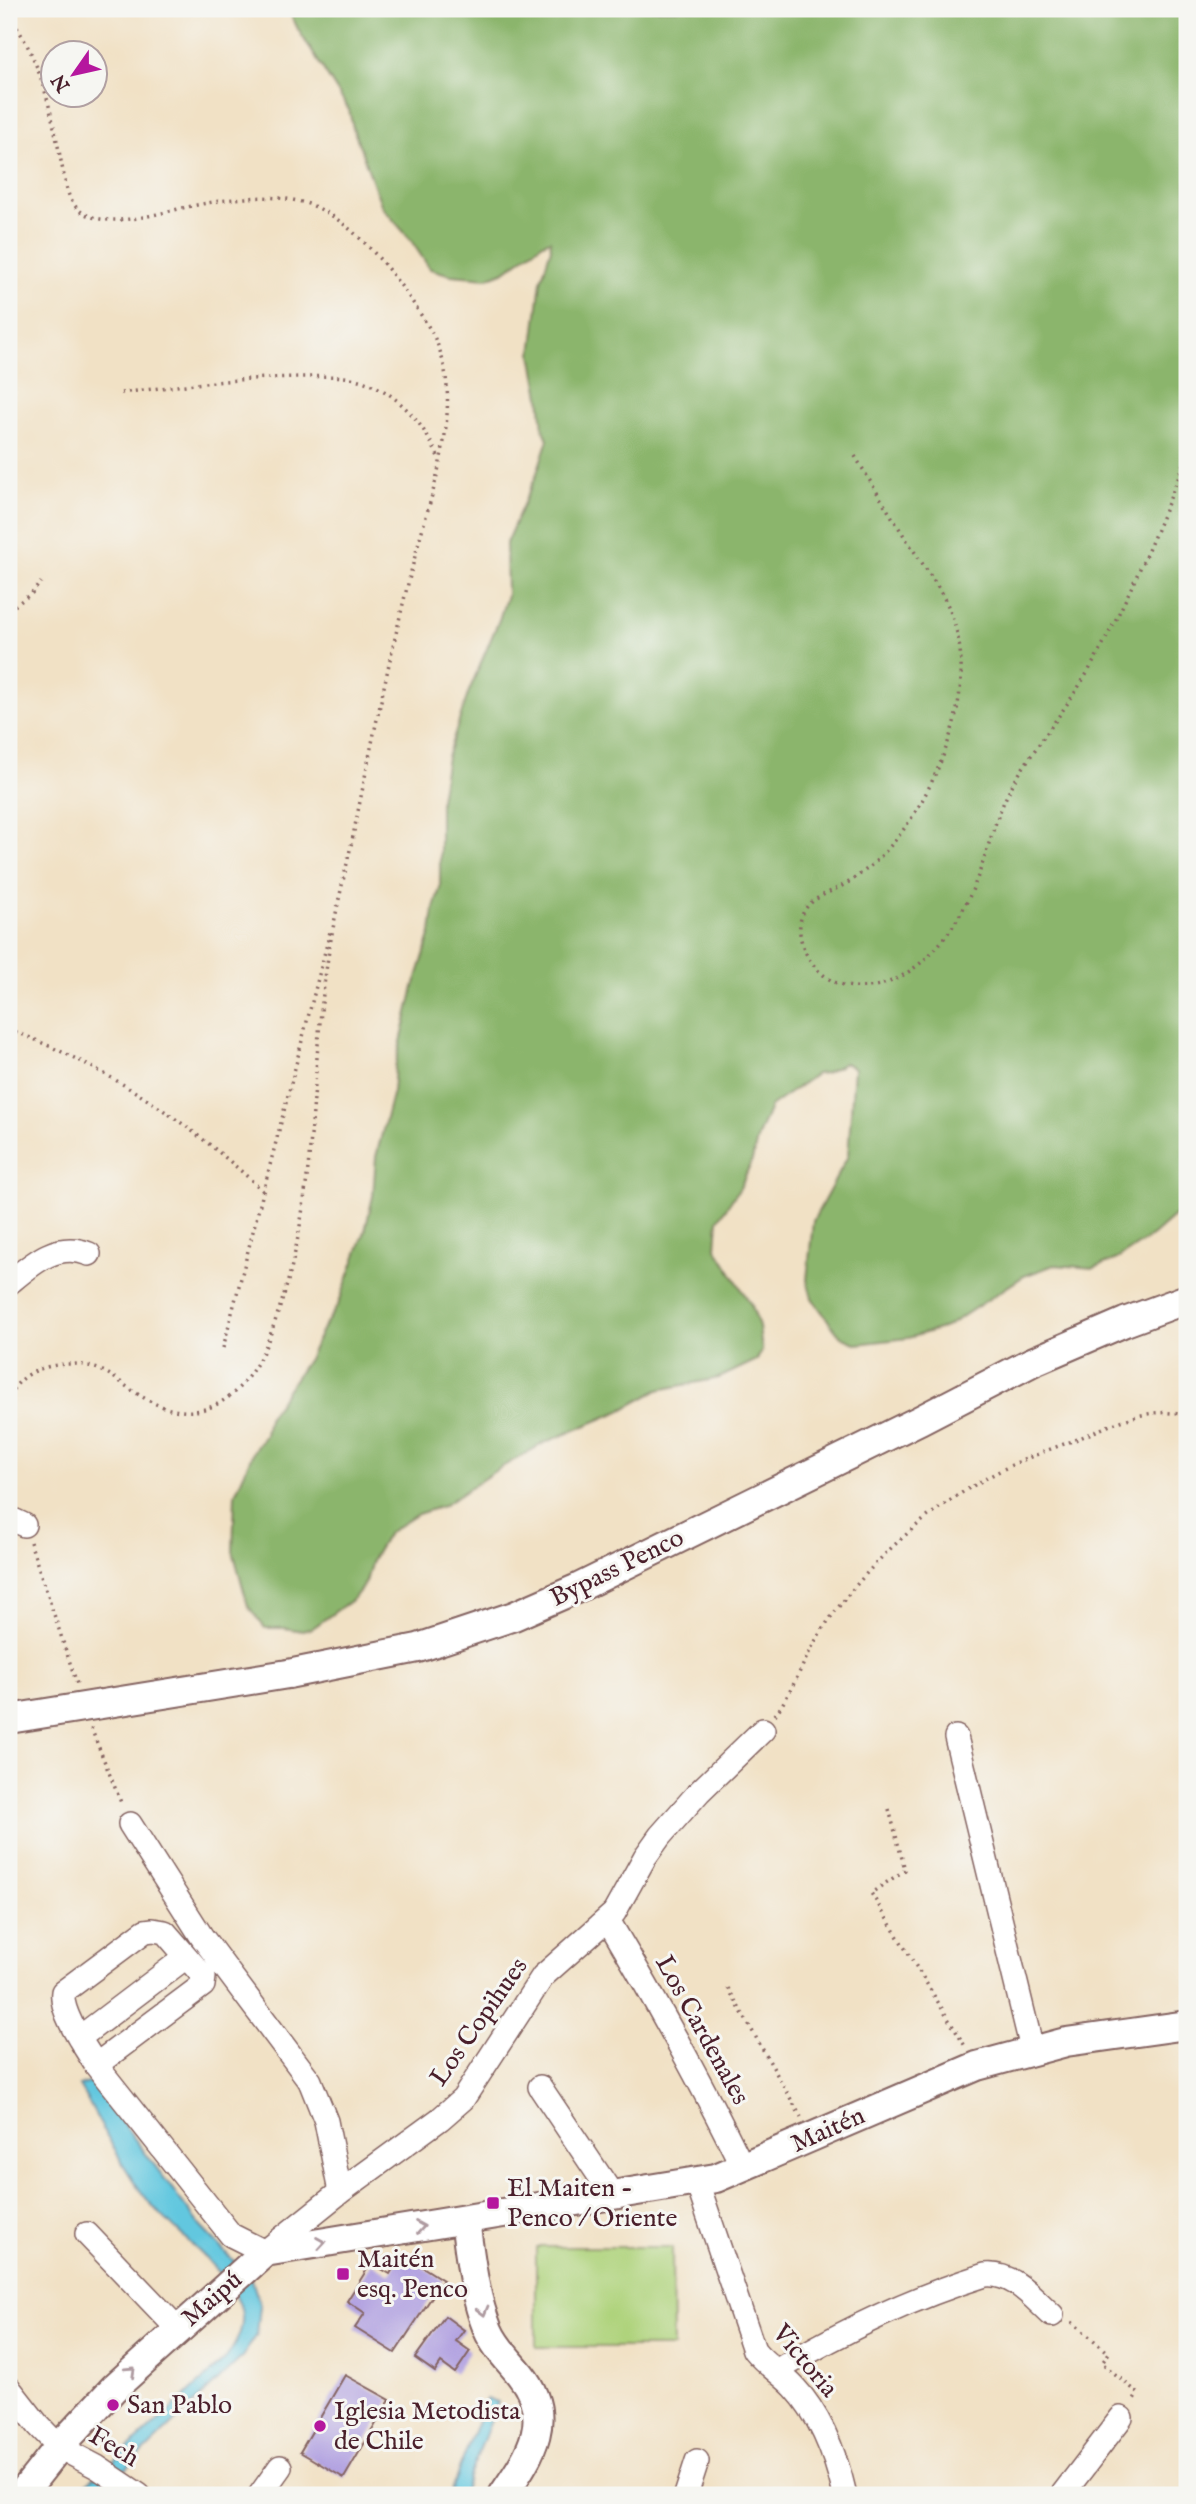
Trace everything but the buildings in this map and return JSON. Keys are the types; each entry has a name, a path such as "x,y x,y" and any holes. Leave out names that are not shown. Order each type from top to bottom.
{"main road":[{"name":"Bypass Penco","path":"9,1719 288,1674 418,1648 514,1616 576,1589 1032,1362 1102,1331 1187,1299"},
{"name":"Maitén","path":"465,2220 697,2182 743,2168 977,2066 1032,2049 1077,2040 1187,2025"},
{"name":"Maipú","path":"21,2495 59,2447 114,2388 258,2259 465,2220"},
{"path":"465,2220 487,2329 529,2386 538,2409 537,2432 531,2448 503,2495"}],"street":[{"path":"9,1283 56,1251 74,1249 89,1254"},
{"name":"Los Copihues","path":"258,2259 340,2192 463,2099 543,1976 608,1920 620,1906 645,1857 660,1836 699,1792 763,1730"},
{"path":"956,1737 1032,2049"},
{"path":"130,1824 209,1948 310,2081 326,2121 340,2192"},
{"name":"Los Cardenales","path":"608,1920 672,2029 743,2168"},
{"path":"96,2065 204,1985 204,1978 165,1932 145,1931 63,1992 62,2001 79,2038 96,2065 231,2235 258,2259"},
{"path":"79,2038 186,1957"},
{"path":"540,2087 613,2196"},
{"name":"Victoria","path":"697,2182 750,2341 761,2358 803,2397 819,2422 834,2455 845,2495"},
{"path":"87,2234 177,2329"},
{"path":"776,2371 867,2321 985,2275 1000,2275 1013,2281 1052,2315"},
{"name":"Fech","path":"9,2388 38,2426 59,2447 97,2467 139,2495"},
{"path":"1062,2495 1121,2418"},
{"path":"686,2495 696,2460"},
{"path":"260,2495 280,2467"}],"path":[{"path":"9,16 37,67 70,199 82,212 96,218 122,219 227,201 279,198 308,204 334,218 365,245 413,303 432,332 444,359 449,395 439,461 390,653 337,902 223,1348"},
{"path":"121,393 258,379 331,376 353,378 374,385 402,405 426,433 439,461"},
{"path":"855,457 948,608 958,639 961,684 955,720 941,762 909,822 884,854 868,868 850,881 813,900 802,912 800,937 809,959 823,975 852,987 875,986 905,974 927,957 953,925 975,884 1003,802 1063,712 1110,630 1151,545 1187,456"},
{"path":"9,610 32,593 41,582"},
{"path":"9,1396 19,1381 35,1370 55,1365 82,1365 107,1373 162,1407 194,1412 220,1402 239,1387 251,1372 273,1329 287,1285 303,1213 319,1022 337,902"},
{"path":"9,1030 75,1058 137,1091 201,1136 263,1191"},
{"path":"763,1730 780,1707 808,1653 841,1602 882,1555 927,1515 984,1479 1104,1427 1150,1413 1172,1412 1187,1416"},
{"path":"9,1476 16,1522 65,1642 78,1687"},
{"path":"89,1721 130,1824"},
{"path":"889,1809 905,1870 871,1893 977,2066"},
{"path":"728,1988 812,2137"},
{"path":"1052,2315 1061,2313 1109,2353 1102,2363 1138,2393 1121,2418"}],"green space":[{"path":"288,9 1187,9 1187,1205 1153,1235 1117,1259 1094,1268 1054,1265 1024,1276 946,1327 908,1338 857,1344 841,1337 835,1330 812,1298 807,1280 813,1221 848,1156 854,1068 845,1063 825,1073 816,1074 770,1107 740,1188 718,1220 716,1248 752,1306 759,1327 762,1350 757,1360 719,1378 658,1390 620,1411 544,1443 495,1471 443,1506 418,1514 388,1533 372,1560 366,1582 354,1598 314,1627 303,1631 265,1628 248,1606 233,1551 235,1494 254,1450 265,1435 268,1418 308,1359 338,1305 365,1231 373,1196 376,1157 393,1091 395,1067 414,987 431,933 440,888 440,799 447,757 469,691 507,595 506,543 536,476 548,439 543,429 532,354 541,281 551,248 550,240 505,271 487,278 451,275 430,269 410,239 382,207 349,110"},
{"path":"536,2247 672,2247 673,2347 536,2347"}],"water":[{"path":"92,2082 201,2227 252,2280 260,2305 257,2335 241,2358 99,2495 75,2495 77,2490 114,2461 224,2361 242,2326 239,2302 232,2288 153,2206 117,2154 79,2086"},
{"path":"487,2398 498,2402 462,2495 449,2495"}],"place":[{"name":"El Maiten - Penco / Oriente","path":"493,2203"},
{"name":"Maitén esq. Penco","path":"343,2274"},
{"name":"San Pablo","path":"113,2405"},
{"name":"Iglesia Metodista de Chile","path":"320,2426"}]}
